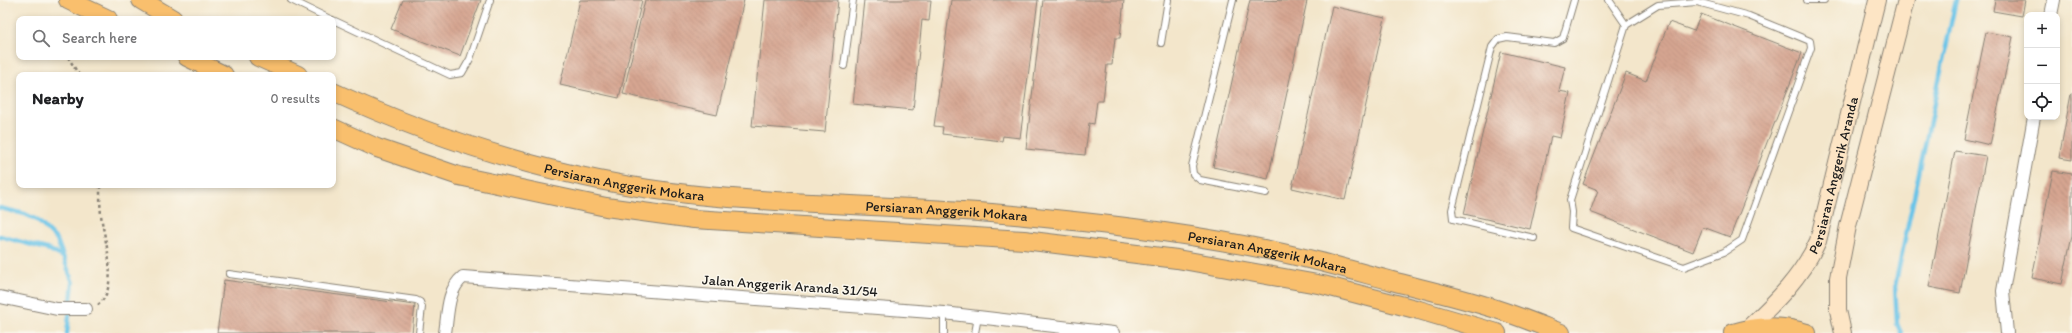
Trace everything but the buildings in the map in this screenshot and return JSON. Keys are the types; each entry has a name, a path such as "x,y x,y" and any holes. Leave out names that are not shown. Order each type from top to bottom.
{"main road":[{"path":"68,0 102,16"},
{"path":"141,0 168,16"},
{"name":"Persiaran Anggerik Aranda","path":"1741,331 1793,282 1808,262 1818,241 1877,0"},
{"name":"Persiaran Anggerik Aranda","path":"1843,333 1838,310 1839,271 1848,226 1906,0"},
{"path":"193,60 218,72"},
{"path":"265,60 291,72"},
{"name":"Persiaran Anggerik Mokara","path":"336,93 420,127 490,152 582,177 618,184 697,195 1024,216 1162,232 1238,244 1300,257 1445,294 1496,309 1562,333"},
{"name":"Persiaran Anggerik Mokara","path":"336,129 376,148 459,176 606,207 694,219 1024,240 1177,259 1323,285 1419,310 1497,333"},
{"path":"1741,331 1778,326 1807,333"}],"street":[{"path":"2052,12 2054,0"},
{"path":"2007,333 2003,291 2033,120"},
{"name":"Jalan Anggerik Aranda 31/54","path":"445,333 451,294 458,281 463,277 944,313 1059,330 1113,333"},
{"path":"0,297 57,309 86,309"}],"lane":[{"path":"291,0 324,16"},
{"path":"336,21 450,75 462,73 466,66 490,0"},
{"path":"844,66 853,0"},
{"path":"1161,43 1168,0"},
{"path":"1233,0 1192,166 1193,174 1200,180 1266,193"},
{"path":"1534,238 1453,219 1452,210 1492,48 1498,39 1507,37 1554,43 1563,38 1574,0"},
{"path":"1609,0 1626,25"},
{"path":"1807,0 1824,0"},
{"path":"1697,2 1749,16 1810,41 1811,48 1742,240 1724,252 1684,267 1570,228 1572,212 1570,200 1626,25 1658,5 1697,2"},
{"path":"229,274 416,300 420,302 422,307 419,333"},
{"path":"944,313 944,333"},
{"path":"975,333 978,317"}],"path":[{"path":"70,60 77,72"},
{"path":"86,309 96,306 103,301 110,269 108,248 100,208 100,188"}],"waterway":[{"path":"1901,333 1897,324 1895,286 1956,0"},
{"path":"0,208 25,214 37,220 57,240 73,283 67,333"},
{"path":"0,236 50,250 63,257"}]}
